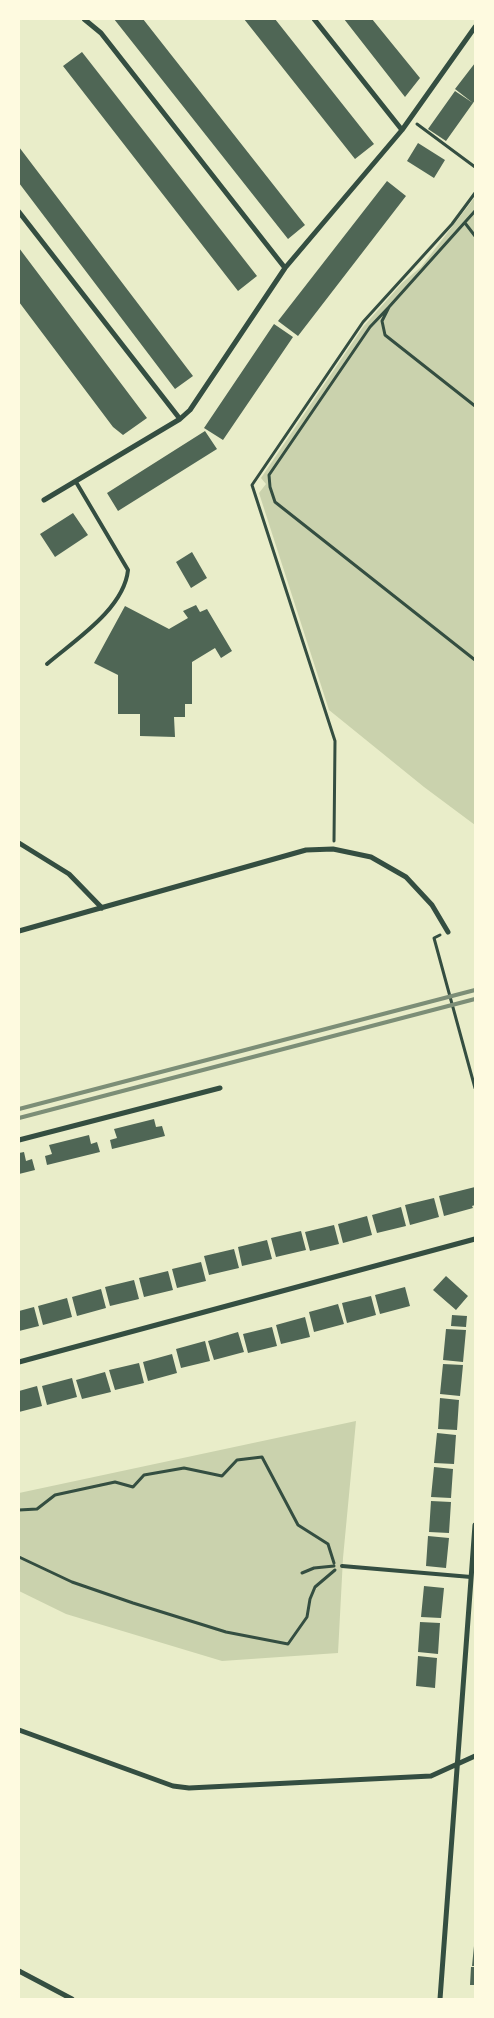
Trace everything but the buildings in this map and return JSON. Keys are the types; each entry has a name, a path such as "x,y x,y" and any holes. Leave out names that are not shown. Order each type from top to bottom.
{"street":[{"path":"84,19 101,33 285,268"},
{"path":"314,19 402,130"},
{"path":"44,500 180,419 190,410 285,268 402,130 475,27"},
{"path":"19,212 180,419"},
{"path":"19,843 68,874 102,908"},
{"path":"19,931 306,850 333,849 371,857 406,877 432,905 448,932"},
{"path":"19,1140 220,1088"},
{"path":"19,1362 475,1239"},
{"path":"440,1999 475,1525"},
{"path":"19,1730 173,1786 189,1788 431,1776 475,1756"},
{"path":"19,1971 72,1999"}],"lane":[{"path":"47,664 107,613 126,583 128,570 76,482"},
{"path":"342,1566 471,1577"}],"path":[{"path":"410,119 475,167"},
{"path":"333,849 335,741 252,485 363,322 452,224 475,193"},
{"path":"475,211 370,327 269,475 270,487 275,502 475,660"},
{"path":"465,223 475,236"},
{"path":"388,307 382,321 385,335 475,406"},
{"path":"448,932 434,938 475,1088"},
{"path":"19,1510 37,1509 55,1495 115,1482 133,1487 144,1475 184,1468 222,1476 237,1460 262,1457 298,1525 328,1544 335,1566"},
{"path":"19,1557 72,1582 133,1603 226,1632 288,1644 307,1616 310,1599 315,1587 342,1566"},
{"path":"302,1573 314,1568 342,1566"}],"green space":[{"path":"475,197 475,825 424,787 329,710 259,493 266,484 261,478 363,327 402,283 421,267"},
{"path":"356,1421 343,1558 338,1653 222,1661 66,1614 19,1591 19,1493"}],"railway":[{"path":"19,1109 475,990"},
{"path":"19,1118 475,999"}]}
